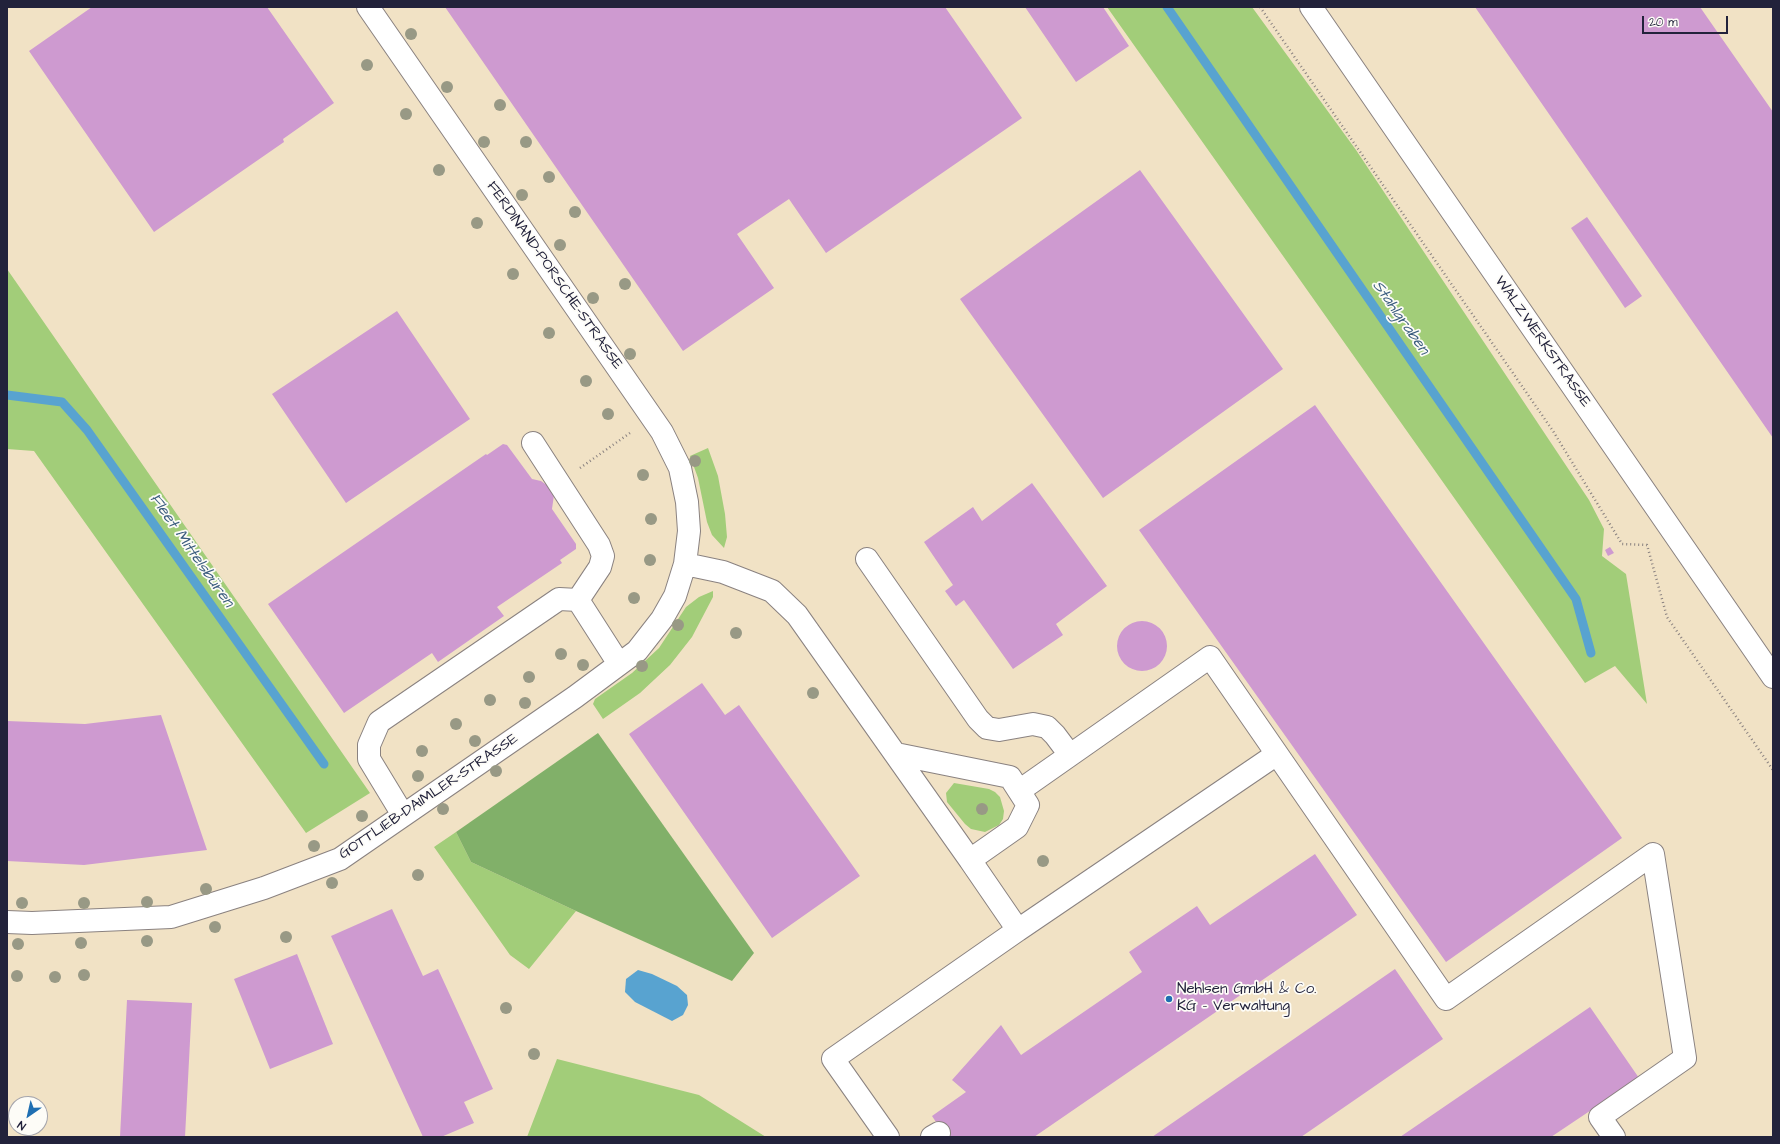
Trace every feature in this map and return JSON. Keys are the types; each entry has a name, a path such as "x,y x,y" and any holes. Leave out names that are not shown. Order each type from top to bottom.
{"street":[{"name":"FERDINAND-PORSCHE-STRASSE","path":"368,7 662,432 680,468 687,502 689,531 685,564"},
{"name":"WALZWERKSTRASSE","path":"1311,7 1773,677"},
{"path":"533,443 599,545 603,556 600,566 578,600"},
{"path":"867,559 978,719 987,728 999,730 1032,724 1046,727 1055,735 1070,755"},
{"path":"685,564 724,572 772,591 797,615 896,754 1018,930"},
{"name":"GOTTLIEB-DAIMLER-STRASSE","path":"7,922 32,923 171,917 264,888 340,859 575,697 637,651 662,618 675,596 685,564"},
{"path":"403,816 369,759 368,745 379,722 559,599 578,600"},
{"path":"578,600 618,664"},
{"path":"1019,791 1210,657 1446,999 1653,854 1685,1058 1600,1117 1614,1137"},
{"path":"896,754 1010,777 1028,805 1017,827 970,860"},
{"path":"888,1137 833,1059 1018,930 1277,754"}],"path":[{"path":"1260,7 1553,431 1622,544 1647,545 1666,617 1773,770"},
{"path":"558,483 652,417"}],"green space":[{"path":"1107,7 1252,7 1356,150 1589,500 1604,529 1602,556 1626,574 1647,704 1615,666 1585,683"},
{"path":"7,269 370,793 306,833 34,451 7,449"},
{"path":"708,448 718,476 725,514 727,537 724,548 712,535 707,522 698,478 690,456"},
{"path":"713,591 713,597 692,637 670,665 640,693 603,719 593,704 595,699 632,673 659,648 686,607 699,597"},
{"path":"598,733 754,953 732,981 471,862 456,832"},
{"path":"954,783 989,789 995,792 1000,797 1004,811 1003,819 999,825 985,832 971,829 965,824 947,802 946,793"},
{"path":"456,832 471,862 576,911 529,969 510,955 434,847"},
{"path":"557,1059 699,1095 766,1137 527,1137"}],"water":[{"path":"638,970 652,974 677,986 687,995 688,1005 683,1015 672,1021 635,1002 625,992 626,979"}],"building":[{"path":"92,7 267,7 334,103 283,139 284,142 154,232 29,51"},
{"path":"445,7 945,7 1022,118 826,253 789,199 737,234 774,288 683,351"},
{"path":"1025,7 1103,7 1129,46 1076,82"},
{"path":"1475,7 1700,7 1773,112 1773,438"},
{"path":"1140,170 1283,369 1103,498 960,299"},
{"path":"1587,217 1642,296 1625,308 1571,228"},
{"path":"397,311 470,419 346,503 272,394"},
{"path":"1315,405 1622,838 1446,962 1139,530"},
{"path":"503,444 507,445 532,479 541,481 548,486 554,495 552,509 576,544 576,549 560,560 562,563 497,607 504,616 438,662 432,653 344,713 268,604 486,454 487,455"},
{"path":"1032,483 1107,586 1056,624 1063,635 1013,669 964,600 956,606 945,591 953,585 924,542 973,507 982,521"},
{"path":"1610,547 1614,553 1608,556 1605,550"},
{"path":"1137,621 1147,621 1160,628 1167,641 1167,651 1160,664 1147,671 1137,671 1128,667 1121,660 1117,651 1117,641 1121,632 1128,625"},
{"path":"702,683 725,715 739,705 860,876 772,938 629,734"},
{"path":"161,715 207,850 84,865 7,861 7,721 85,724"},
{"name":"Nehlsen GmbH & Co. KG - Verwaltung","path":"1315,854 1357,915 1034,1137 946,1137 932,1116 966,1092 952,1080 1001,1025 1021,1055 1142,972 1129,952 1197,906 1210,925"},
{"path":"392,909 423,976 438,969 493,1089 464,1102 474,1123 441,1137 423,1137 331,936"},
{"path":"297,954 333,1044 270,1069 234,979"},
{"path":"1395,969 1443,1039 1301,1137 1152,1137"},
{"path":"127,1000 192,1003 185,1137 120,1137"},
{"path":"1590,1007 1639,1078 1551,1137 1400,1137"}],"waterway":[{"name":"Stahlgraben","path":"1167,7 1576,599 1591,653"},
{"name":"Fleet Mittelsbüren","path":"7,395 62,402 87,430 324,764"}],"place":[{"name":"Nehlsen GmbH & Co. KG - Verwaltung","path":"1169,999"}]}
